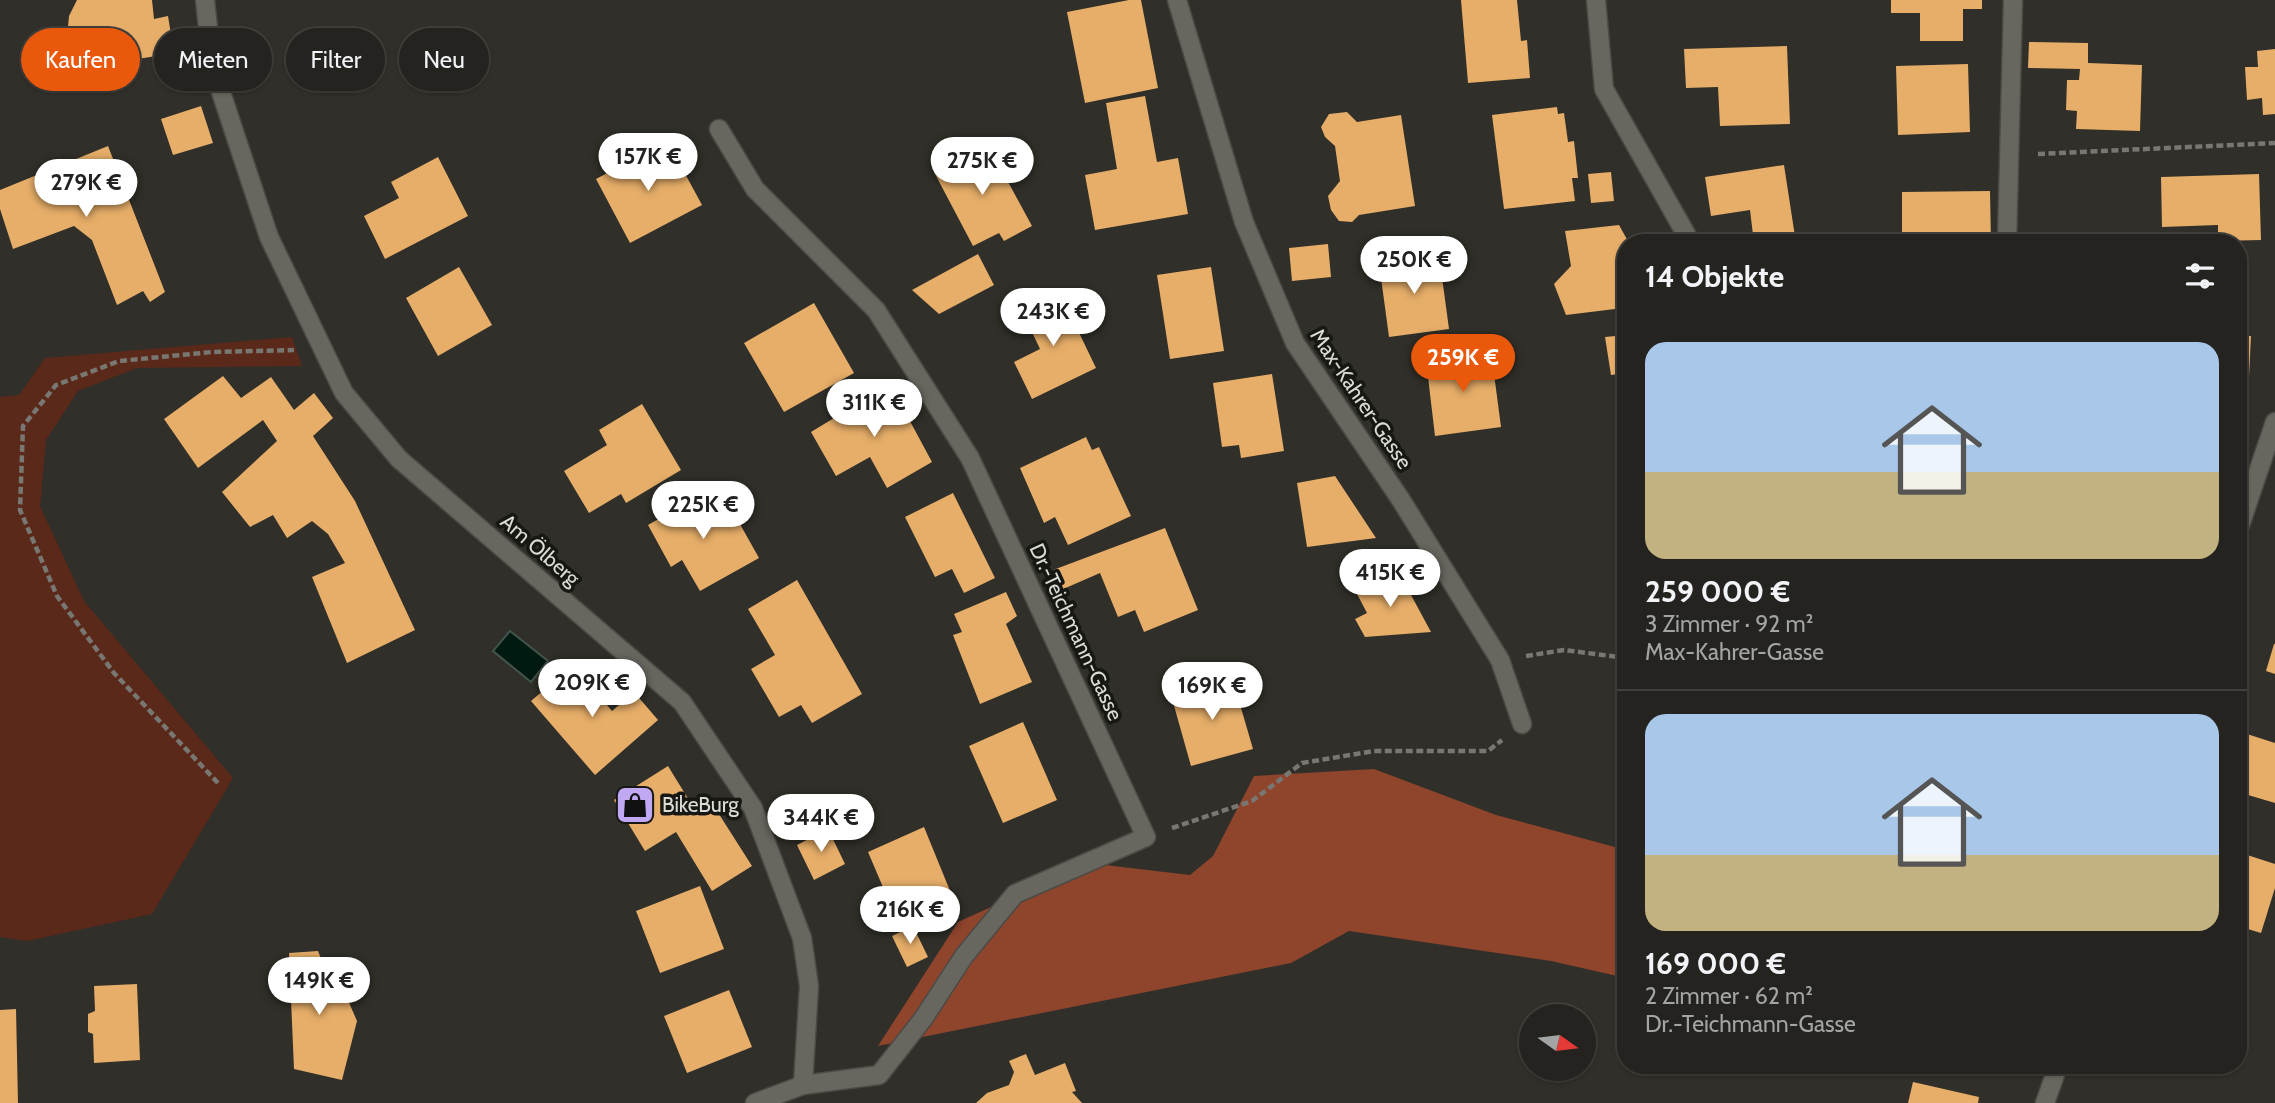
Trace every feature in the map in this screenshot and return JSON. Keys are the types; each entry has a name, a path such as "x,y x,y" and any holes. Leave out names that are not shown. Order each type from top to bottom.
{"street":[{"name":"Am Ölberg","path":"205,0 212,65 269,237 344,393 399,459 682,702 753,808 802,937 809,986 803,1084"},
{"name":"Max-Kahrer-Gasse","path":"1177,0 1244,222 1295,343 1402,500 1500,660 1521,724"},
{"path":"1595,0 1604,89 1686,234"},
{"path":"2007,234 2013,0"},
{"name":"Dr.-Teichmann-Gasse","path":"719,129 755,189 876,310 971,458 1146,837"},
{"path":"2247,504 2275,422"},
{"path":"755,1103 803,1084 879,1075 923,1019 964,956 1015,894 1146,837"},
{"path":"2045,1103 2055,1074"}],"path":[{"path":"2009,155 2275,143"},
{"path":"218,783 114,674 57,596 20,510 23,426 56,385 119,361 212,352 323,349"},
{"path":"1500,660 1564,650 1617,656"},
{"path":"1146,837 1252,801 1302,763 1374,751 1488,751 1521,724"}],"shaded area":[{"path":"292,337 302,366 137,368 78,391 46,440 40,506 84,601 233,778 152,914 27,941 0,937 0,397 19,395 45,358"},
{"path":"510,631 548,661 531,682 493,651"},
{"path":"1374,769 1496,815 1617,848 1617,976 1551,961 1349,931 1291,963 878,1046 958,922 1088,863 1190,875 1213,856 1254,776"}],"building":[{"path":"77,0 152,0 154,19 168,16 170,28 154,28 154,56 140,59 140,28 68,28 69,16"},
{"path":"1141,0 1158,88 1085,103 1067,12"},
{"path":"1461,0 1517,0 1521,41 1527,40 1530,78 1468,83"},
{"path":"1891,0 1982,0 1982,9 1963,9 1963,41 1920,41 1920,13 1891,13"},
{"path":"2029,42 2088,43 2088,63 2142,65 2140,131 2076,129 2077,111 2066,110 2067,80 2079,80 2080,69 2028,68"},
{"path":"1787,46 1790,124 1720,126 1718,87 1686,88 1684,49"},
{"path":"2275,49 2275,114 2263,115 2262,98 2247,100 2245,67 2258,67 2257,51"},
{"path":"1968,64 1970,132 1898,135 1896,66"},
{"path":"1145,96 1157,162 1178,158 1188,214 1095,230 1085,175 1117,169 1106,103"},
{"path":"201,106 213,143 173,155 161,119"},
{"path":"1557,107 1558,114 1564,113 1568,142 1574,141 1578,178 1572,178 1575,201 1504,209 1492,115"},
{"path":"1347,112 1357,122 1401,115 1415,206 1359,215 1352,222 1339,221 1331,210 1328,196 1340,181 1335,146 1325,137 1321,127 1329,114"},
{"path":"664,143 679,172 683,170 702,205 630,243 596,179"},
{"path":"987,143 1032,226 1004,241 999,233 973,246 934,172"},
{"path":"108,146 165,292 150,302 143,291 117,305 92,240 74,226 13,249 0,209 0,190"},
{"path":"438,157 468,216 385,259 364,216 399,198 391,182"},
{"path":"1784,165 1795,234 1753,234 1750,210 1711,216 1705,177"},
{"path":"1611,172 1614,201 1591,203 1588,174"},
{"path":"2259,174 2261,240 2247,240 2247,234 2218,234 2218,225 2162,227 2161,177"},
{"path":"1990,191 1991,234 1902,234 1902,192"},
{"path":"1619,225 1624,234 1617,234 1617,309 1566,315 1554,284 1571,266 1565,231"},
{"path":"1328,244 1331,277 1292,281 1289,248"},
{"path":"978,254 994,285 939,314 912,290"},
{"path":"1439,255 1449,329 1389,337 1379,263"},
{"path":"459,267 492,325 438,356 406,298"},
{"path":"1211,267 1224,351 1170,359 1157,275"},
{"path":"1060,293 1096,368 1032,399 1014,362 1040,349 1022,311"},
{"path":"814,303 854,373 784,412 744,343"},
{"path":"1617,336 1617,374 1611,375 1605,337"},
{"path":"2247,336 2251,336 2247,377"},
{"path":"1491,351 1501,427 1435,436 1426,360"},
{"path":"1272,374 1284,451 1241,458 1239,445 1222,447 1213,383"},
{"path":"223,376 241,398 271,377 294,410 314,393 333,418 313,436 355,501 415,630 347,663 312,577 345,563 328,534 312,521 287,538 273,515 250,527 222,492 277,441 263,420 198,468 164,419"},
{"path":"890,384 932,462 887,488 870,457 836,476 811,432"},
{"path":"642,404 681,470 626,503 621,494 589,513 564,471 607,445 599,430"},
{"path":"1086,437 1092,450 1099,447 1131,516 1068,545 1055,517 1044,523 1020,468"},
{"path":"1335,476 1376,538 1307,547 1297,483"},
{"path":"707,491 725,524 736,517 759,558 700,591 682,560 671,567 648,525"},
{"path":"953,493 995,578 964,593 952,569 935,577 905,517"},
{"path":"1165,528 1198,610 1144,632 1135,610 1118,617 1100,573 1061,590 1053,570"},
{"path":"1397,569 1431,632 1365,637 1355,619 1367,613 1356,592"},
{"path":"797,580 862,694 812,723 801,705 779,717 751,669 775,655 748,609"},
{"path":"1006,592 1017,616 1006,624 1032,682 980,704 953,635 962,632 954,614"},
{"path":"2275,644 2275,674 2266,671"},
{"path":"573,665 612,711 634,692 658,720 595,775 531,701"},
{"path":"1232,677 1253,749 1191,766 1171,695"},
{"path":"1023,722 1057,800 1003,823 969,746"},
{"path":"2247,734 2275,743 2275,803 2247,795"},
{"path":"668,766 695,810 710,800 752,866 712,891 676,832 645,851 614,800"},
{"path":"924,827 955,903 900,927 868,852"},
{"path":"828,829 845,864 814,880 797,845"},
{"path":"2247,855 2275,864 2275,888 2261,933 2247,929"},
{"path":"700,886 724,949 660,973 636,911"},
{"path":"913,926 928,957 907,967 892,936"},
{"path":"318,951 326,971 334,968 357,1021 342,1080 294,1069 289,953"},
{"path":"137,984 140,1060 94,1063 93,1034 88,1032 88,1014 95,1011 94,986"},
{"path":"729,990 752,1047 687,1073 664,1016"},
{"path":"16,1009 18,1103 0,1103 0,1010"},
{"path":"1026,1054 1035,1075 1065,1063 1076,1091 1072,1092 1082,1103 976,1103 987,1093 1009,1085 1014,1072 1009,1061"},
{"path":"1913,1082 1979,1097 1978,1103 1908,1103"}],"place":[{"name":"BikeBurg","path":"635,805"}]}
